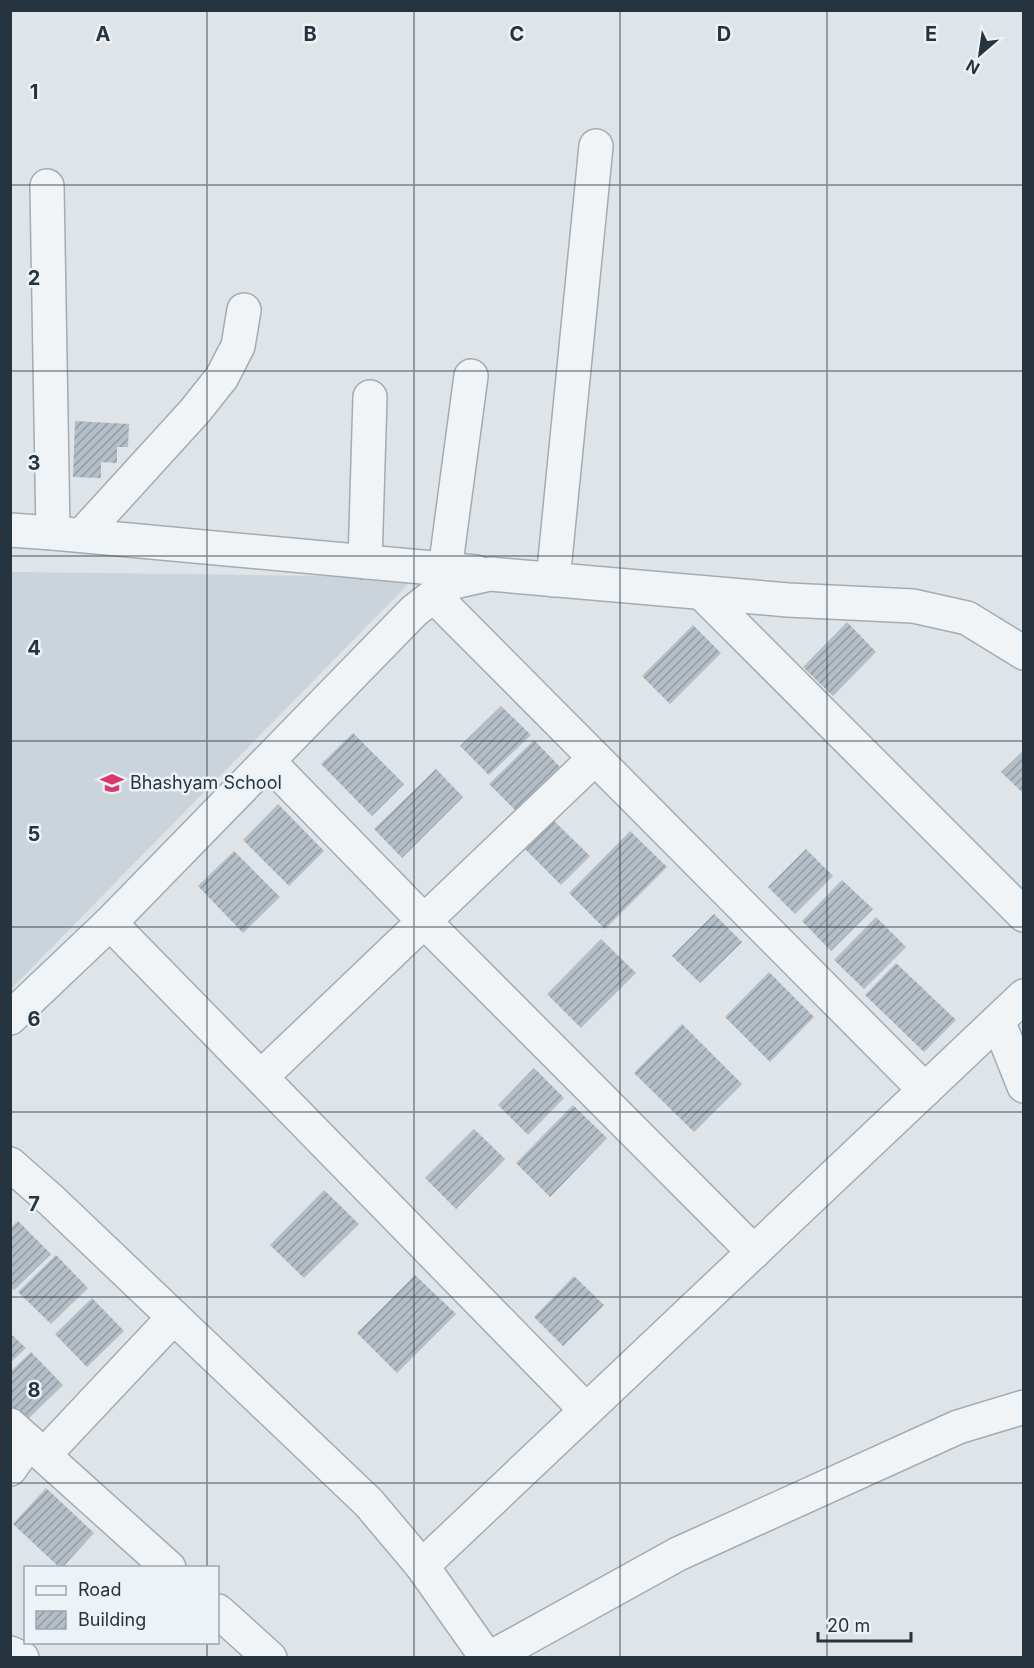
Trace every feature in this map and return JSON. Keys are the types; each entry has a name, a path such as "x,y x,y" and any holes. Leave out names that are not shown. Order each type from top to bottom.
{"street":[{"path":"553,580 596,146"},
{"path":"47,186 67,534"},
{"path":"67,534 195,411 222,377 238,346 244,310"},
{"path":"10,1018 110,923 439,583 471,376"},
{"path":"365,562 370,397"},
{"path":"10,530 365,562 439,583 450,583 490,574 788,600 913,606 967,618 1020,649 1023,653"},
{"path":"439,583 595,758 925,1090"},
{"path":"702,593 1023,915"},
{"path":"261,1077 595,758"},
{"path":"268,761 754,1252"},
{"path":"110,923 586,1410"},
{"path":"422,1566 1023,996"},
{"path":"998,1021 1023,1086"},
{"path":"10,1164 52,1201 369,1503 422,1566 488,1658 678,1554 958,1427 1023,1407"},
{"path":"10,1469 28,1441 174,1317"},
{"path":"28,1441 168,1566"},
{"path":"219,1612 270,1658"},
{"path":"10,1653 22,1658"}],"shaded area":[{"name":"Bhashyam School","path":"11,572 415,577 11,989"}],"building":[{"path":"75,421 129,424 128,447 117,447 117,463 101,462 101,478 73,477"},
{"path":"847,622 876,652 833,696 803,667"},
{"path":"693,625 721,653 670,704 642,676"},
{"path":"501,706 531,735 489,775 460,746"},
{"path":"353,733 404,784 372,816 321,764"},
{"path":"534,740 561,768 516,811 489,784"},
{"path":"1024,750 1024,791 1022,792 1001,772"},
{"path":"436,769 463,797 402,858 374,829"},
{"path":"278,804 324,851 289,886 243,840"},
{"path":"551,818 590,856 561,885 523,847"},
{"path":"630,831 667,867 605,929 569,893"},
{"path":"806,849 833,876 795,914 768,887"},
{"path":"234,851 280,897 243,933 198,886"},
{"path":"842,880 873,909 831,951 802,921"},
{"path":"714,914 742,942 700,983 672,956"},
{"path":"876,917 906,947 864,989 834,960"},
{"path":"601,939 636,973 581,1028 547,994"},
{"path":"896,963 956,1020 924,1052 865,995"},
{"path":"769,972 814,1017 770,1062 725,1017"},
{"path":"682,1024 742,1084 694,1132 634,1073"},
{"path":"534,1068 564,1098 528,1135 498,1105"},
{"path":"573,1105 607,1138 550,1197 516,1163"},
{"path":"474,1129 505,1159 456,1209 425,1178"},
{"path":"324,1190 359,1224 304,1278 270,1245"},
{"path":"18,1221 51,1254 14,1290 10,1287 10,1228"},
{"path":"56,1255 88,1288 51,1324 18,1292"},
{"path":"415,1275 456,1314 397,1373 357,1333"},
{"path":"574,1276 604,1305 563,1346 534,1317"},
{"path":"92,1298 124,1331 87,1367 55,1334"},
{"path":"10,1333 26,1348 10,1363"},
{"path":"31,1352 63,1385 26,1421 10,1405 10,1372"},
{"path":"46,1488 94,1533 64,1566 58,1566 13,1524"}],"place":[{"name":"Bhashyam School","path":"112,783"}]}
